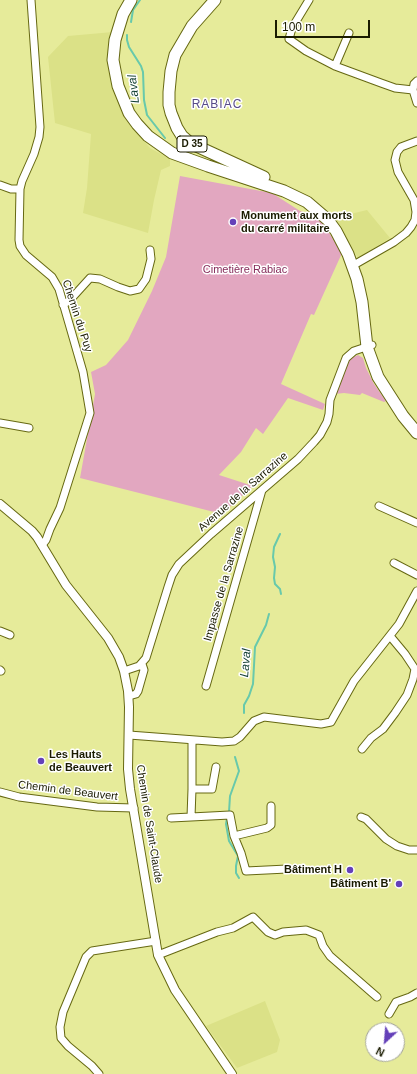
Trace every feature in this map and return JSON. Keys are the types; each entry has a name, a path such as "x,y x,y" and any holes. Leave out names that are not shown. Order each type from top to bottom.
{"main road":[{"name":"D 35","path":"131,0 123,14 115,40 113,60 118,86 129,113 146,134 172,153 276,188 307,202 328,220 336,231 355,265"},
{"name":"D 35","path":"215,0 192,26 175,55 171,71 169,92 169,105 172,116 182,136 190,143 290,189 317,204 326,212 338,227 347,243 355,265 370,346 380,383 417,433"},
{"path":"208,166 226,169 228,167 227,164 209,153"},
{"name":"D 35","path":"370,346 385,380 398,401 417,426"}],"street":[{"name":"Chemin du Puy","path":"31,0 40,127 34,154 24,174 20,190 18,230 20,246 26,255 52,276 58,289 83,372 90,413 60,508 46,540 40,541"},
{"path":"309,0 292,28 289,39 306,51 335,66 381,84 395,88 413,90"},
{"path":"335,66 350,33"},
{"path":"417,80 414,84 413,90 417,103"},
{"path":"355,265 406,233 415,220 416,212 414,200 398,172 395,160 397,152 401,147 417,141"},
{"path":"0,186 20,190"},
{"path":"63,305 70,300 90,278 100,279 130,291 139,289 146,279 151,259 150,250"},
{"name":"Avenue de la Sarrazine","path":"129,696 136,694 138,691 144,670 142,664 150,647 172,575 179,564 262,489 298,460 320,435 327,422 330,400 346,358 354,351 370,346"},
{"path":"0,423 29,428"},
{"name":"Impasse de la Sarrazine","path":"206,686 262,489"},
{"name":"Chemin de Saint-Claude","path":"0,504 32,531 40,541 66,585 116,650 124,671 129,696 128,769 158,955 175,990 232,1074"},
{"path":"379,506 417,523"},
{"path":"394,563 417,575"},
{"path":"129,735 222,742 234,741 240,737 254,721 264,717 321,724 330,722 354,681 390,636 417,591"},
{"path":"0,631 10,635"},
{"path":"362,749 371,738 383,729 407,695 413,679 415,669 390,636"},
{"path":"124,671 142,664"},
{"path":"191,816 192,740"},
{"path":"192,789 212,789 216,767"},
{"name":"Chemin de Beauvert","path":"0,792 19,797 97,807 134,808"},
{"path":"234,836 267,828 271,824 271,806"},
{"path":"171,818 230,815 234,836 242,853 246,871 288,869"},
{"path":"360,817 366,819 386,839 397,846 409,850 417,850"},
{"path":"158,955 217,932 233,928 253,918 268,932 275,935 283,932 306,930 320,935 323,946 330,956 377,998"},
{"path":"99,1074 61,1038 60,1027 62,1012 65,1005 86,957 92,951 156,941"},
{"path":"389,1014 396,1002 417,993"}],"shaded area":[{"path":"113,32 112,81 120,106 134,129 150,148 170,159 170,166 161,170 148,233 83,213 87,188 91,134 55,123 48,57 68,36"},
{"path":"367,210 390,238 358,258 334,218"},
{"path":"265,1001 280,1040 277,1052 237,1068 206,1026"}],"green space":[{"name":"Cimetière Rabiac","path":"180,176 272,193 300,211 319,217 342,253 314,315 311,314 281,384 325,404 323,410 288,398 263,434 256,428 241,452 219,475 253,486 222,514 80,478 95,394 91,372 106,365 128,340 152,291 166,257"},
{"path":"358,355 363,358 374,384 386,401 384,402 362,393 360,395 344,393 335,394 348,361"}],"waterway":[{"path":"131,22 133,10 140,0"},
{"name":"Laval","path":"127,35 129,47 143,72 144,100 147,115 165,138"},
{"name":"Laval","path":"280,534 274,547 273,557 275,567 275,584 280,589 281,594"},
{"name":"Laval","path":"244,713 244,705 253,684 255,647 266,625 269,614"},
{"name":"Laval","path":"229,812 230,796 239,771 235,757"},
{"name":"Laval","path":"227,818 226,824 229,841 238,856 236,873 239,878"}],"place":[{"name":"Monument aux morts du carré militaire","path":"233,222"},
{"name":"Les Hauts de Beauvert","path":"41,761"},
{"name":"Bâtiment H","path":"350,870"},
{"name":"Bâtiment B'","path":"399,884"}],"district":[{"name":"RABIAC","path":"217,105"}]}
